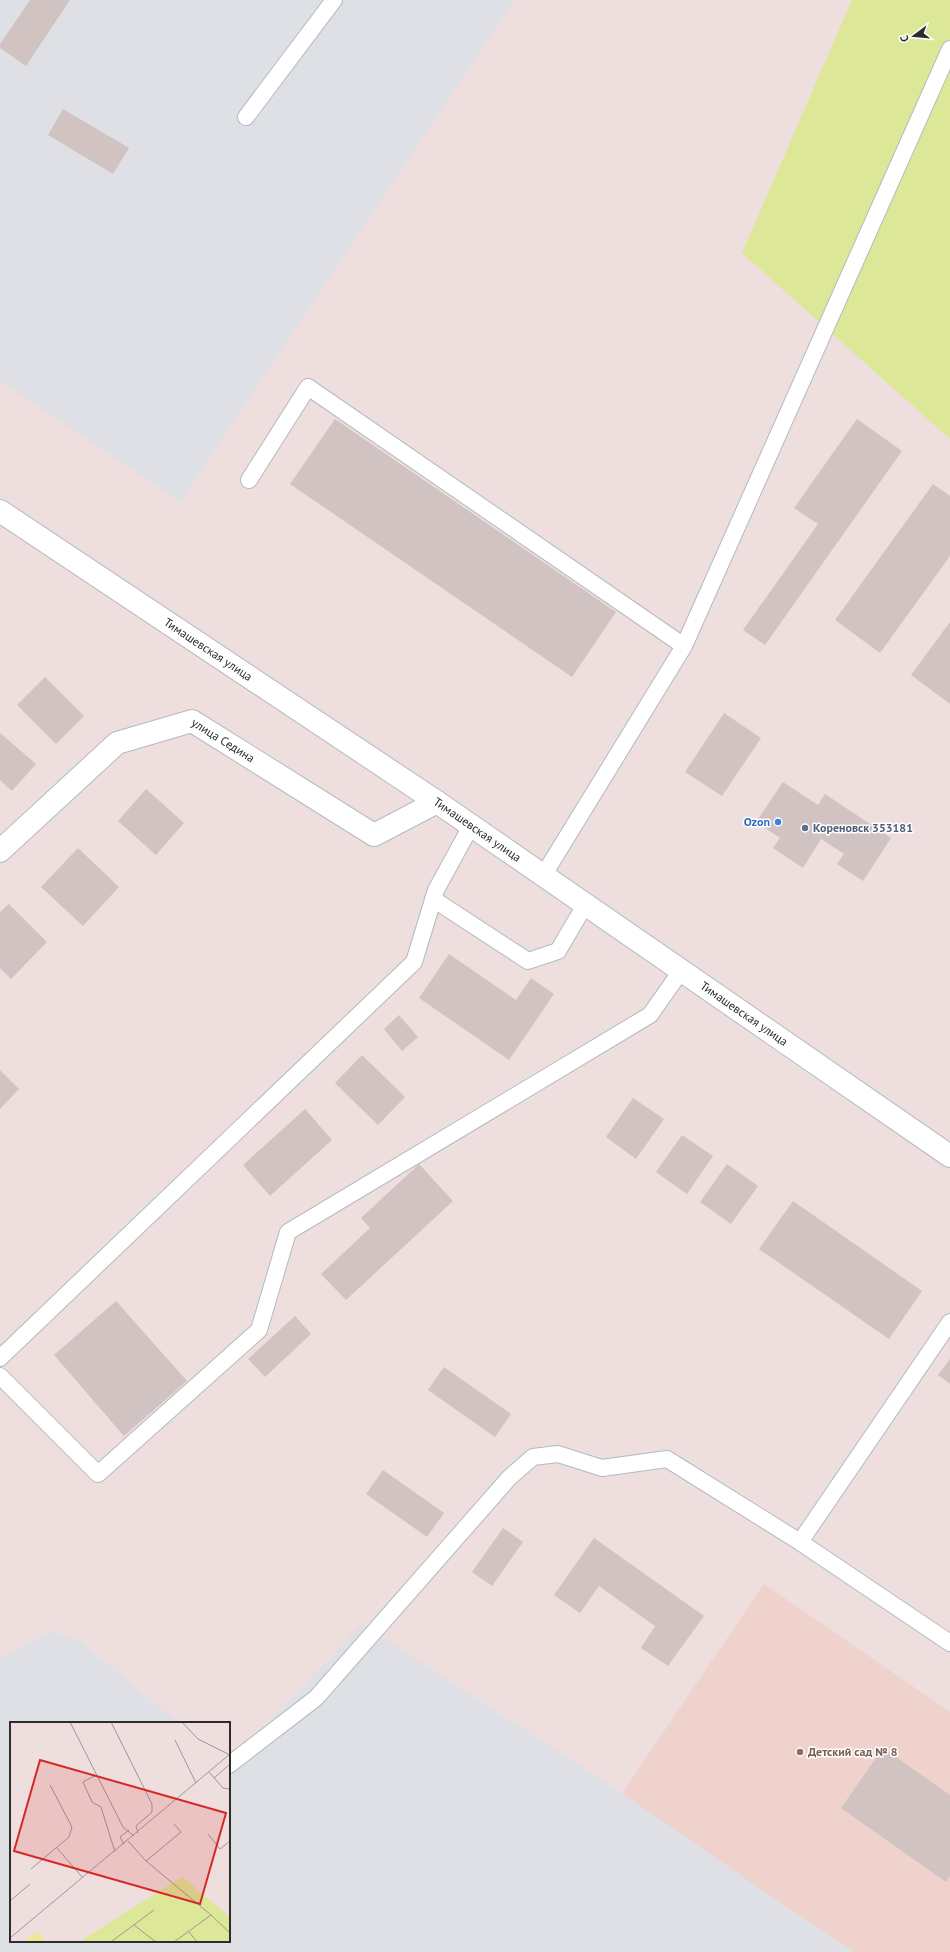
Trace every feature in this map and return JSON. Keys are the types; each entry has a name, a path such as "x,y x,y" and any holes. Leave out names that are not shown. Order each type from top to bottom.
{"street":[{"name":"Тимашевская улица","path":"0,511 437,802 950,1156"},
{"name":"улица Седина","path":"0,850 117,743 192,721 374,835 437,802"}],"lane":[{"path":"246,117 334,0"},
{"path":"543,876 684,646 950,49"},
{"path":"249,480 308,387 684,646"},
{"path":"0,1358 414,962 436,890 471,826"},
{"path":"433,899 528,961 558,951 585,905"},
{"path":"0,1376 98,1474 259,1330 288,1232 650,1015 681,971"},
{"path":"800,1542 950,1322"},
{"path":"230,1764 316,1698 509,1478 533,1457 558,1454 602,1468 667,1459 800,1542 950,1644"}],"shaded area":[{"path":"0,0 514,0 181,502 0,380"},
{"name":"Детский сад № 8","path":"764,1584 950,1712 950,1952 855,1952 788,1908 622,1793"},
{"path":"362,1624 622,1793 859,1952 0,1952 0,1658 52,1631 81,1642 178,1722 10,1722 10,1942 230,1942 230,1764"}],"green space":[{"path":"852,0 950,0 950,439 742,253"}],"building":[{"path":"30,0 70,0 26,66 0,48 0,44"},
{"path":"63,109 129,148 113,174 48,135"},
{"path":"335,419 616,612 572,677 290,484"},
{"path":"857,419 902,451 765,645 743,630 818,524 794,508"},
{"path":"933,484 950,496 950,556 880,653 835,620"},
{"path":"950,622 950,704 911,675"},
{"path":"45,677 84,716 56,744 17,705"},
{"path":"724,713 761,738 722,796 685,772"},
{"path":"0,733 36,764 12,791 0,780"},
{"path":"783,782 818,805 825,794 891,838 863,881 837,864 844,854 821,839 803,868 773,848 780,838 756,822"},
{"path":"146,789 184,823 156,855 118,821"},
{"path":"78,848 119,887 83,926 41,887"},
{"path":"9,904 47,942 11,979 0,968 0,912"},
{"path":"449,954 516,1000 531,978 554,994 509,1060 419,998"},
{"path":"399,1015 418,1037 402,1051 384,1029"},
{"path":"362,1055 405,1097 378,1125 335,1083"},
{"path":"0,1070 19,1089 0,1109"},
{"path":"633,1098 664,1119 636,1159 606,1137"},
{"path":"305,1109 332,1140 270,1196 243,1165"},
{"path":"682,1135 713,1156 687,1194 656,1172"},
{"path":"419,1164 453,1201 346,1300 321,1274 370,1228 361,1218"},
{"path":"727,1164 758,1186 731,1224 700,1202"},
{"path":"793,1201 922,1291 889,1339 759,1249"},
{"path":"116,1301 187,1381 124,1436 54,1355"},
{"path":"295,1316 311,1334 265,1377 248,1359"},
{"path":"950,1359 950,1384 938,1375"},
{"path":"444,1367 511,1414 495,1437 428,1390"},
{"path":"383,1470 444,1513 427,1537 366,1494"},
{"path":"503,1528 523,1542 492,1586 472,1572"},
{"path":"594,1538 704,1616 668,1666 641,1648 655,1626 599,1586 580,1613 554,1595"},
{"path":"883,1748 950,1795 950,1876 946,1882 841,1808"}],"place":[{"name":"Ozon","path":"778,822"},
{"name":"Кореновск 353181","path":"805,828"},
{"name":"Детский сад № 8","path":"800,1752"}]}
